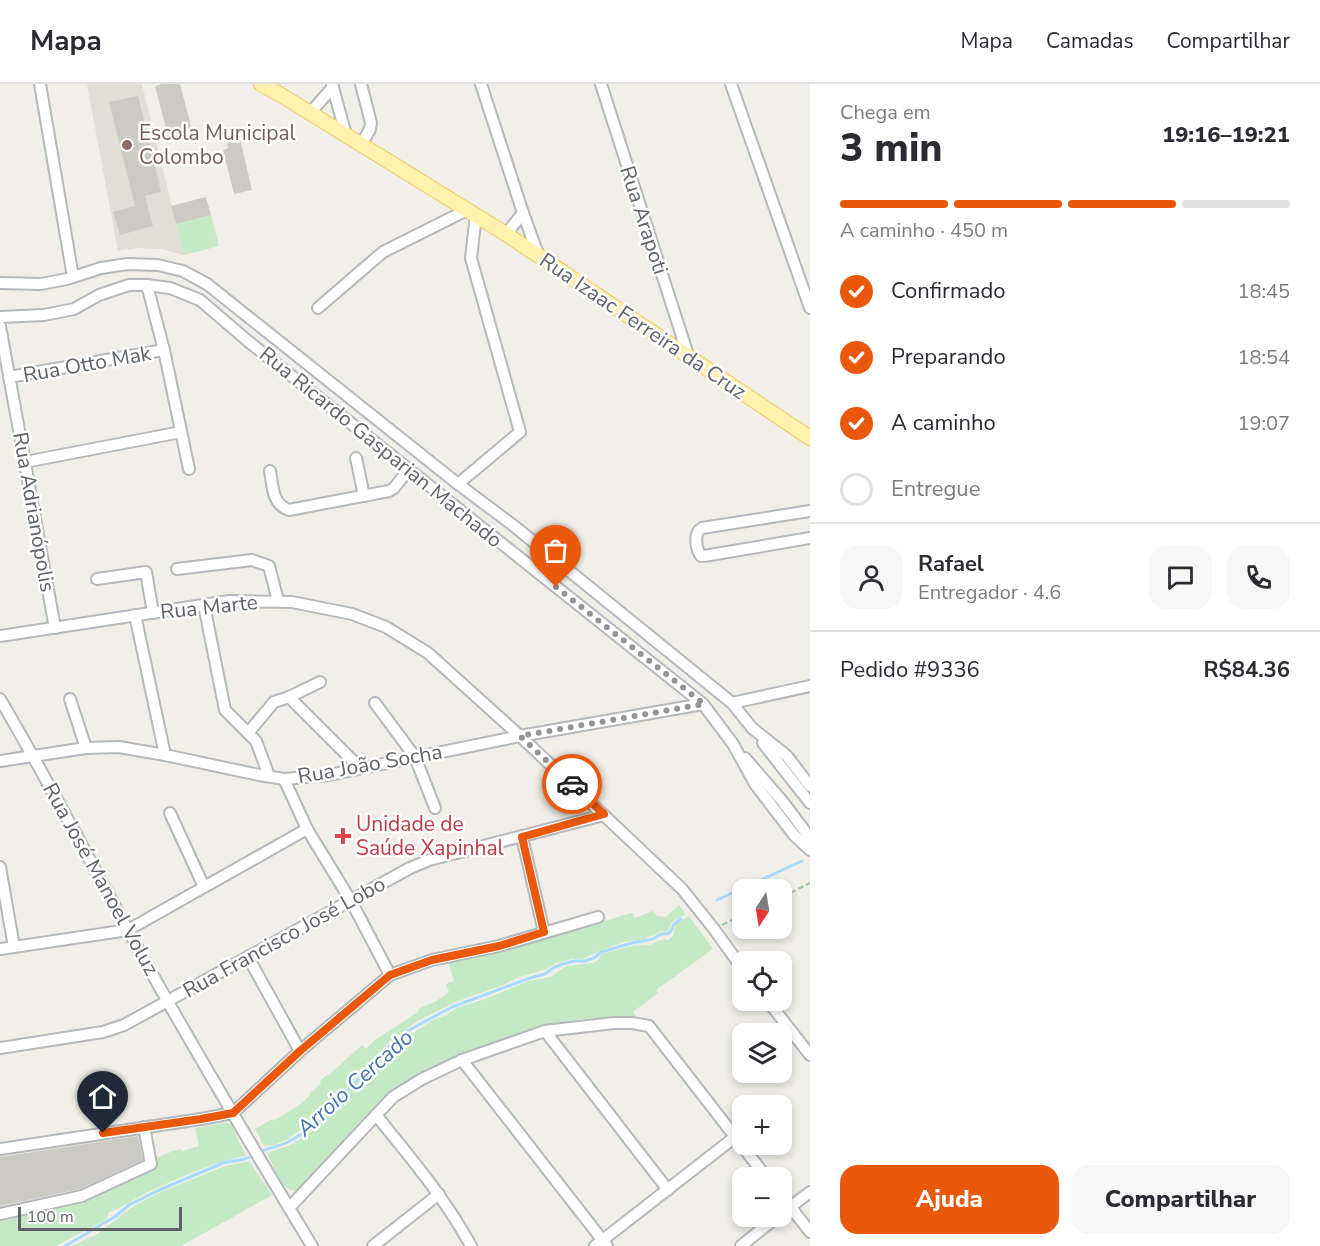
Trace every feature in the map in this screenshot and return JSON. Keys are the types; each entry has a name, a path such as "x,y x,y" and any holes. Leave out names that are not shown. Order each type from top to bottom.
{"main road":[{"name":"Rua Izaac Ferreira da Cruz","path":"261,84 281,94 506,234 810,438"}],"street":[{"path":"40,84 73,277"},
{"path":"361,145 371,123 362,84"},
{"path":"481,84 539,257"},
{"name":"Rua Arapoti","path":"601,84 688,355"},
{"path":"731,84 810,308"},
{"path":"310,113 332,86"},
{"path":"332,86 346,135"},
{"path":"318,308 383,252 471,212 471,258 520,432 458,484"},
{"path":"506,234 523,213"},
{"name":"Rua Ricardo Gasparian Machado","path":"0,283 41,284 101,268 128,264 158,265 183,271 207,284 514,526 732,703 752,728 787,756 810,786"},
{"name":"Rua Ricardo Gasparian Machado","path":"0,317 44,315 74,309 99,295 129,285 170,288 200,300 249,342 704,704 733,744 755,784 794,835 810,850"},
{"path":"147,285 164,350 189,469"},
{"name":"Rua Adrianópolis","path":"0,326 55,628"},
{"name":"Rua Otto Mak","path":"9,377 164,350"},
{"path":"25,462 181,432"},
{"path":"356,458 364,496"},
{"path":"270,471 277,504 289,510 389,491 409,469"},
{"path":"810,511 702,528 696,534 701,556 810,537"},
{"path":"177,569 252,560 270,566 278,601"},
{"path":"98,579 146,572 153,613"},
{"name":"Rua Marte","path":"0,636 229,601 292,602 352,614 386,627 428,652 604,814 682,889 732,954"},
{"path":"204,605 225,710 256,741 269,776"},
{"path":"135,615 165,755"},
{"path":"248,733 274,702 320,682"},
{"path":"732,703 810,686"},
{"path":"289,697 360,768"},
{"name":"Rua José Manoel Voluz","path":"0,699 168,1001 312,1246"},
{"path":"70,699 86,748"},
{"path":"375,703 415,757 435,808"},
{"name":"Rua João Socha","path":"0,760 86,748 119,747 284,779 329,775 520,736 704,704"},
{"path":"752,728 810,803"},
{"path":"733,744 763,777 810,838"},
{"path":"284,779 307,829 351,900 390,975"},
{"path":"170,813 204,887"},
{"name":"Rua Francisco José Lobo","path":"0,1048 103,1032 124,1025 410,868 429,860 604,814"},
{"path":"0,949 128,930 307,829"},
{"path":"522,837 544,932"},
{"path":"0,867 14,947"},
{"path":"0,1149 233,1113 300,1051 390,975 432,960 499,946 598,917"},
{"path":"248,957 300,1051"},
{"path":"776,1011 810,1055"},
{"path":"289,1208 393,1097 422,1079 462,1060 545,1031 614,1023 649,1026 732,1133"},
{"path":"545,1031 668,1190"},
{"path":"462,1060 602,1244 732,1139"},
{"path":"376,1115 439,1194 471,1246"},
{"path":"0,1214 82,1196 151,1164 144,1127"},
{"path":"749,1155 758,1167"},
{"path":"792,1206 810,1192"},
{"path":"373,1246 439,1194"},
{"path":"792,1219 810,1232"},
{"path":"741,1246 765,1227"}],"path":[{"path":"792,892 810,883"},
{"path":"714,929 732,920"}],"shaded area":[{"name":"Escola Municipal Colombo","path":"87,84 142,84 184,255 161,249 138,248 118,251"}],"green space":[{"path":"211,215 219,246 184,255 176,224"},
{"path":"679,905 686,914 672,922 668,931 661,931 645,939 624,942 583,959 556,963 546,969 458,1001 416,1022 388,1043 326,1110 308,1125 286,1140 264,1146 255,1129 301,1104 321,1084 320,1081 362,1045 366,1049 375,1040 418,1012 420,1008 435,1002 449,992 446,984 454,981 448,961 497,953 632,913 635,918 653,911 657,916 666,917"},
{"path":"689,916 713,949 656,990 658,993 633,1012 636,1016 582,1019 544,1026 438,1065 403,1085 367,1118 299,1189 295,1191 289,1189 281,1181 267,1153 300,1139 329,1114 394,1046 408,1039 411,1034 457,1008 529,981 551,977 566,966 594,963 601,954 668,940 673,936 676,924"},
{"path":"226,1123 233,1128 246,1156 207,1167 146,1193 109,1212 108,1217 102,1222 56,1246 0,1246 0,1217 80,1200 153,1159 173,1151 199,1146 195,1128"},
{"path":"249,1161 272,1195 181,1246 72,1246 97,1234 132,1207 156,1194 225,1166"}],"building":[{"path":"180,84 192,130 168,136 155,86"},
{"path":"138,96 161,192 145,196 153,226 120,235 113,212 135,206 109,102"},
{"path":"240,139 252,190 234,194 223,150 228,148 227,142"},
{"path":"206,197 211,215 176,224 171,206"},
{"path":"138,1136 143,1160 80,1189 0,1206 0,1157"}],"waterway":[{"name":"Arroio Cercado","path":"717,900 802,861"},
{"name":"Arroio Cercado","path":"260,1152 286,1143 308,1129 374,1065 389,1046 411,1029 452,1007 545,974 563,964 585,961 601,952 653,939 661,934 668,934 674,924 681,919"},
{"name":"Arroio Cercado","path":"65,1246 116,1216 129,1205 157,1191 223,1163 254,1155"}],"way so far":[{"path":"556,587 704,704 520,736 572,784"}],"place":[{"name":"Escola Municipal Colombo","path":"127,145"},
{"name":"Unidade de Saúde Xapinhal","path":"343,836"}],"route":[{"path":"103,1133 233,1113 300,1051 390,975 432,960 499,946 544,932 522,837 604,814 572,784"}]}
